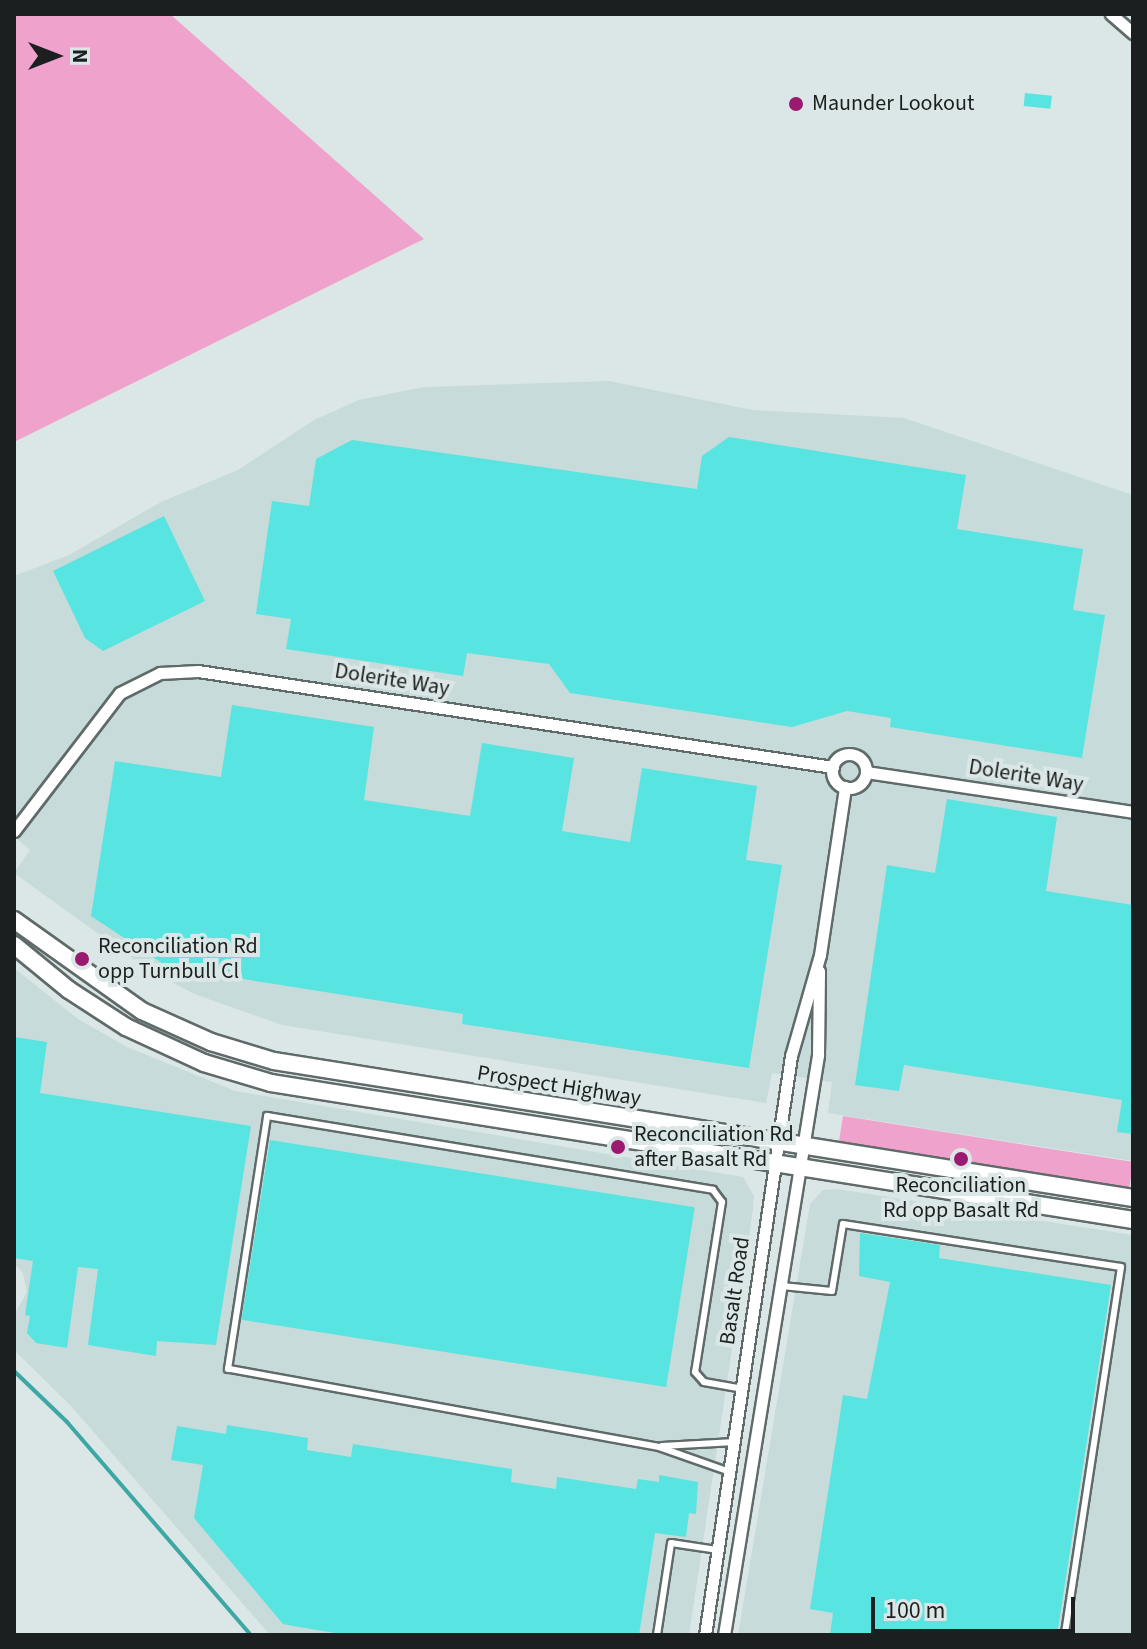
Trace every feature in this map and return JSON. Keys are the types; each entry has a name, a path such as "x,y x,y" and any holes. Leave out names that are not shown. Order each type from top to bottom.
{"main road":[{"name":"Prospect Highway","path":"14,920 111,993 160,1020 238,1052 307,1068 1133,1198"},
{"name":"Prospect Highway","path":"14,945 82,1000 126,1027 185,1055 255,1079 1133,1220"}],"street":[{"path":"1111,14 1133,33"},
{"name":"Dolerite Way","path":"14,831 120,693 160,673 198,671 833,767"},
{"path":"849,754 864,762 866,772 861,783 845,787 834,777 833,767 849,754"},
{"name":"Dolerite Way","path":"866,772 1133,812"},
{"name":"Basalt Road","path":"724,1635 818,1055 820,955 845,787"},
{"name":"Basalt Road","path":"705,1635 791,1056 820,955"},
{"path":"731,1466 751,1464"}],"lane":[{"path":"731,1466 659,1447 228,1369 267,1116 713,1190 722,1202 695,1372 704,1382 743,1389"},
{"path":"782,1286 832,1291 843,1224 1121,1267 1065,1635"},
{"path":"659,1447 735,1442"},
{"path":"657,1635 671,1543 718,1550"}],"shaded area":[{"path":"14,14 170,14 424,239 14,442"},
{"path":"609,381 753,410 904,418 1133,495 1133,1161 828,1113 832,1082 772,1073 766,1103 282,1025 197,995 150,971 14,873 30,850 14,836 14,576 69,555 161,502 238,470 314,420 359,400 424,387"},
{"path":"14,968 78,1019 127,1047 235,1091 743,1177 754,1196 753,1209 689,1635 270,1635 71,1406 14,1350 14,1315 27,1292 23,1273 14,1264"},
{"path":"843,1116 1133,1162 1129,1189 839,1143"},
{"path":"837,1189 1133,1235 1133,1635 738,1635 810,1204 823,1190"}],"building":[{"path":"1025,93 1052,96 1050,109 1024,106"},
{"path":"729,437 966,475 957,529 1083,549 1073,610 1105,615 1082,758 890,727 891,718 847,711 792,727 570,693 549,664 467,653 463,676 286,649 291,619 256,614 272,501 309,506 316,459 352,440 697,489 702,456"},
{"path":"164,516 205,601 103,651 85,638 53,571"},
{"path":"232,705 374,727 364,800 470,816 482,743 574,758 562,831 630,842 642,768 757,786 746,860 782,865 749,1068 462,1024 463,1014 168,967 91,916 115,761 221,777"},
{"path":"947,799 1057,817 1046,891 1133,905 1133,1134 1117,1132 1122,1100 904,1065 899,1091 855,1085 887,865 935,873"},
{"path":"14,1037 47,1042 40,1093 251,1126 216,1345 157,1341 156,1356 88,1345 98,1269 78,1267 67,1348 36,1343 27,1333 30,1316 25,1315 33,1261 14,1258"},
{"path":"270,1140 695,1207 666,1387 242,1320"},
{"path":"860,1233 940,1245 939,1258 1111,1285 1057,1635 830,1635 833,1613 810,1609 843,1395 867,1399 890,1282 859,1276"},
{"path":"227,1425 308,1438 307,1450 351,1457 353,1444 512,1469 511,1482 556,1489 557,1477 636,1489 638,1479 659,1482 659,1475 698,1482 696,1514 689,1513 686,1537 655,1533 639,1635 347,1635 293,1626 283,1624 194,1518 203,1465 171,1460 177,1426 226,1434"}],"waterway":[{"path":"14,1371 67,1422 251,1635"}],"place":[{"name":"Maunder Lookout","path":"796,104"},
{"name":"Reconciliation Rd opp Turnbull Cl","path":"82,959"},
{"name":"Reconciliation Rd after Basalt Rd","path":"618,1147"},
{"name":"Reconciliation Rd opp Basalt Rd","path":"961,1159"}]}
